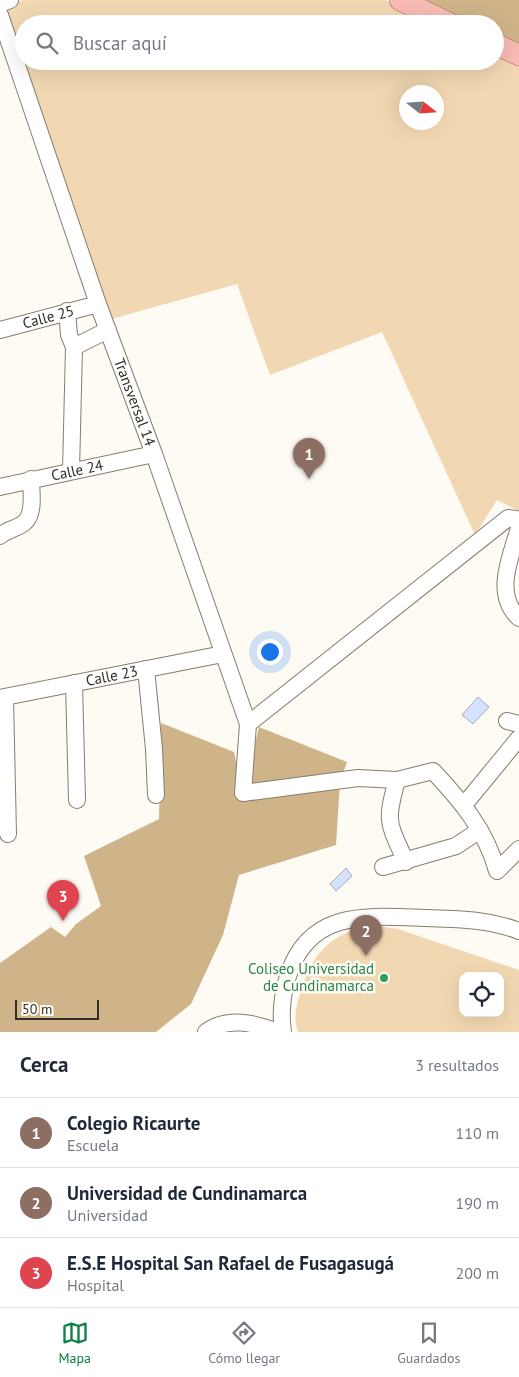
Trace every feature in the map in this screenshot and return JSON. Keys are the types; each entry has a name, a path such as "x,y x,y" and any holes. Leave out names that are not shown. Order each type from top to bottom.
{"main road":[{"path":"400,0 432,15"},
{"path":"504,48 519,56"}],"street":[{"path":"0,4 10,0"},
{"name":"Transversal 14","path":"0,15 15,59"},
{"name":"Transversal 14","path":"19,70 98,304 154,454 248,724 243,794 358,778 397,780"},
{"name":"Calle 25","path":"0,330 98,304"},
{"path":"67,312 69,335 74,347 71,471"},
{"path":"74,347 108,330"},
{"name":"Calle 24","path":"0,487 154,454"},
{"path":"0,536 6,530 25,523 30,513 31,479"},
{"path":"248,724 508,518 516,519 519,527 505,580 507,599 514,613 519,618"},
{"name":"Calle 23","path":"2,698 223,654"},
{"path":"146,669 154,749 156,795"},
{"path":"74,683 77,800"},
{"path":"2,698 8,834"},
{"path":"464,805 519,738"},
{"path":"406,862 389,825 388,812 397,780 433,771 464,805 480,830 491,849 496,871 519,848"},
{"path":"383,867 406,862 456,846 480,830"},
{"path":"283,1032 282,995 291,965 310,937 325,927 349,919 374,916 483,920 519,931"},
{"path":"257,1024 282,1009"},
{"path":"206,1032 212,1027 233,1022 257,1024 278,1032"}],"shaded area":[{"path":"23,0 385,0 417,15 15,15 15,46 2,8"},
{"path":"417,0 519,0 519,48 504,41 504,15 448,15"},
{"path":"504,55 519,62 519,511 497,500 475,535 382,332 270,375 237,284 108,320 23,70 504,70"},
{"path":"161,723 234,752 241,786 245,786 259,727 347,762 340,781 336,845 239,875 223,935 191,1004 156,1032 0,1032 0,963 51,927 65,937 76,924 101,906 84,856 159,819"},
{"name":"Coliseo Universidad de Cundinamarca","path":"371,925 398,929 519,970 519,1032 298,1032 295,1018 296,1008 310,967 324,948 344,934"}],"water":[{"path":"478,697 489,707 473,724 462,715"},
{"path":"346,868 352,876 336,891 330,884"}],"place":[{"name":"Colegio Ricaurte","path":"309,479"},
{"name":"E.S.E Hospital San Rafael de Fusagasugá","path":"63,921"},
{"name":"Universidad de Cundinamarca","path":"366,956"},
{"name":"Coliseo Universidad de Cundinamarca","path":"384,978"}]}
